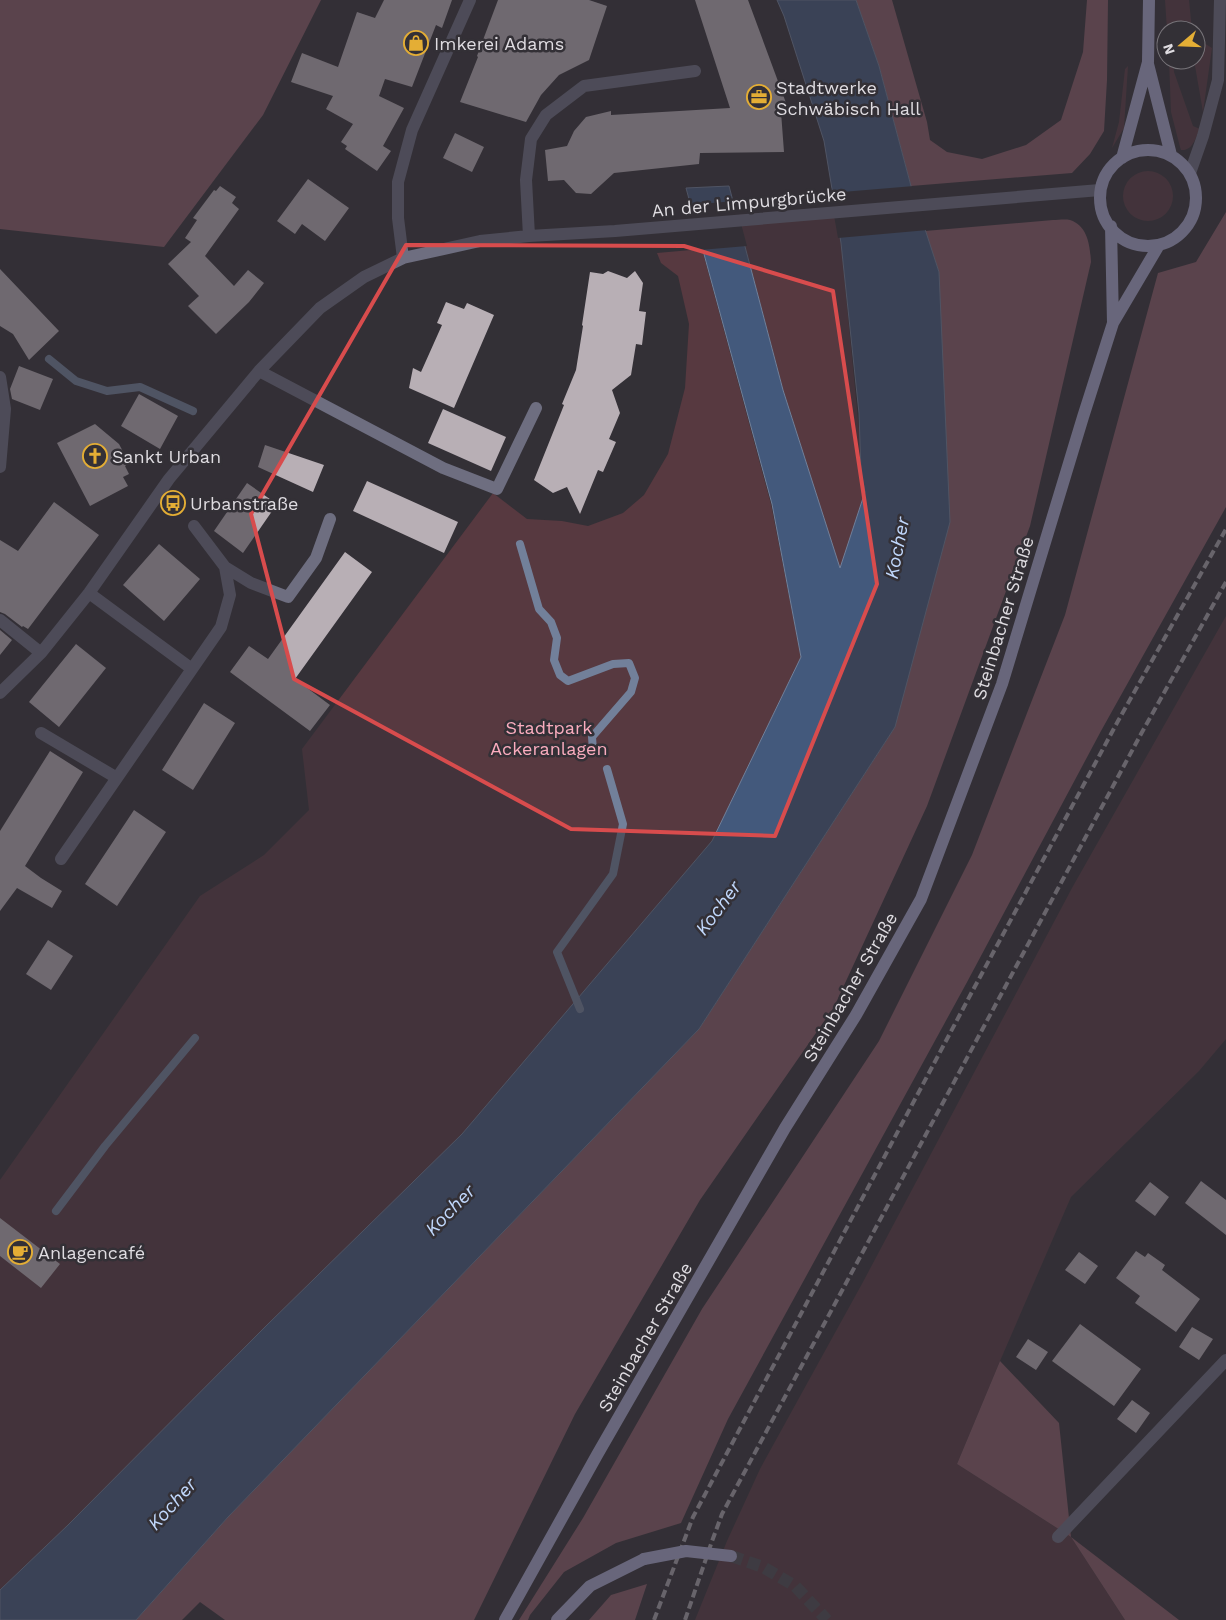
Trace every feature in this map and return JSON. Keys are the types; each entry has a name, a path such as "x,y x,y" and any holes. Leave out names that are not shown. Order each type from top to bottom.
{"main road":[{"path":"1122,158 1148,62 1149,0"},
{"path":"1148,62 1170,155"},
{"path":"1158,150 1182,163 1190,173 1195,187 1196,202 1192,217 1184,229 1173,239 1159,245 1145,246 1130,242 1116,234 1106,221 1101,206 1100,190 1106,175 1115,162 1129,153 1158,150"},
{"name":"Steinbacher Straße","path":"1111,226 1113,322"},
{"name":"Steinbacher Straße","path":"506,1620 597,1455 750,1188 785,1128 856,1015 921,898 1002,684 1082,417 1113,322 1159,245"},
{"path":"557,1620 590,1586 644,1559 686,1552 731,1556"}],"street":[{"path":"403,258 398,218 398,182 412,130 470,0"},
{"path":"1190,173 1203,136 1218,80 1220,0"},
{"path":"529,236 526,180 531,139 546,115 584,86 695,71"},
{"name":"An der Limpurgbrücke","path":"0,693 41,653 89,593 169,479 259,371 320,308 364,277 403,258 480,241 529,236 662,227 1100,190"},
{"path":"259,371 444,468 497,489 536,408"},
{"path":"0,377 5,409 0,467"},
{"path":"194,526 225,567 251,583 288,597 316,558 330,519"},
{"path":"60,859 221,627 230,595 225,567"},
{"path":"89,593 192,669"},
{"path":"0,620 41,653"},
{"path":"41,733 117,778"},
{"path":"1058,1537 1226,1360"}],"highlighted area":[{"path":"406,245 684,246 833,291 877,584 775,836 571,829 294,679 251,514"}],"green space":[{"path":"1165,0 1189,0 1191,20 1166,20"},
{"path":"1206,44 1212,48 1203,112 1196,70 1206,70"},
{"path":"1128,66 1124,128 1112,148 1119,122 1125,69"},
{"path":"1169,70 1174,70 1193,126 1200,129 1191,146 1185,150 1181,150 1171,112"},
{"path":"1143,171 1153,171 1166,178 1173,191 1173,201 1166,214 1153,221 1143,221 1134,217 1127,210 1123,201 1123,191 1127,182 1134,175"},
{"path":"835,207 841,243 865,492 840,569 783,389 737,215"},
{"name":"Stadtpark Ackeranlagen","path":"702,249 771,504 801,657 712,841 462,1134 68,1525 0,1590 0,1180 200,896 264,855 309,810 302,749 493,493 527,519 562,521 588,526 623,513 644,495 668,454 685,388 689,324 678,276 661,263 657,253"},
{"path":"1226,616 1226,1039 1199,1071 1071,1197 957,1464 1071,1537 1125,1620 695,1620 727,1541 760,1469 863,1282 1072,888"}],"shaded area":[{"path":"0,0 321,0 263,115 164,247 0,229"},
{"path":"856,0 892,0 927,122 930,140 947,152 982,159 1026,145 1061,120 1083,52 1087,0 1108,0 1104,131 1090,154 1072,173 911,186 879,66"},
{"path":"1226,212 1226,507 1101,731 966,984 728,1419 681,1523 616,1543 564,1572 528,1620 519,1620 583,1518 702,1309 879,1041 972,855 1065,615 1158,273 1196,262"},
{"path":"1070,220 1081,227 1089,243 1091,262 1030,526 927,806 834,1007 700,1200 575,1414 474,1620 225,1620 200,1602 182,1620 136,1620 228,1517 699,1029 895,727 939,272 925,231"},
{"path":"1000,1361 1059,1423 1071,1537 957,1464"},
{"path":"1071,1537 1179,1620 1125,1620"},
{"path":"647,1584 635,1620 589,1620 611,1595"}],"water":[{"name":"Kocher","path":"777,0 856,0 879,66 911,186 939,272 950,522 895,727 699,1029 228,1517 136,1620 0,1620 0,1590 68,1525 267,1325 462,1134 712,841 801,657 772,504 686,188 729,186 783,390 840,568 865,492 861,472 859,413 841,243 824,141 784,16"}],"pier":[{"path":"914,186 928,230 838,238 830,193"},
{"path":"735,201 747,246 700,250 688,205"}],"building":[{"path":"384,0 452,0 442,28 436,25 412,87 385,79 379,96 404,108 383,146 391,151 377,171 345,149 347,146 341,142 353,124 326,109 333,96 291,82 302,53 338,67 357,12 375,18"},
{"path":"498,0 589,0 607,6 589,60 559,75 541,95 526,122 460,102"},
{"name":"Stadtwerke Schwäbisch Hall","path":"695,0 748,0 789,111 781,112 784,152 700,153 699,164 614,173 591,194 576,193 564,180 548,181 545,150 567,146 574,131 586,117 611,111 611,115 730,108"},
{"path":"455,133 484,147 472,172 443,158"},
{"path":"308,179 349,208 325,241 302,224 295,234 277,221"},
{"path":"220,186 236,197 232,203 239,209 205,256 234,286 248,270 264,283 249,302 216,334 188,306 199,296 168,264 191,242 185,238 197,220 193,218 214,190 216,191"},
{"path":"0,269 59,331 29,360 13,334 0,326"},
{"path":"608,271 627,278 635,271 643,283 639,311 646,312 642,345 636,344 631,375 612,390 620,413 609,439 616,442 603,472 598,470 580,514 567,487 553,493 534,480 576,370 590,272 603,274"},
{"path":"446,302 464,309 467,303 494,315 454,408 409,388 413,368 421,372 442,325 437,323"},
{"path":"19,366 53,379 40,410 12,399 10,389"},
{"path":"139,394 178,416 160,449 121,426"},
{"path":"443,409 506,437 491,471 428,443"},
{"name":"Sankt Urban","path":"95,424 119,444 129,463 125,466 129,474 123,477 128,486 90,506 57,443"},
{"path":"265,445 324,465 313,492 258,467"},
{"path":"367,481 458,522 444,553 353,511"},
{"path":"247,483 277,504 243,553 214,531"},
{"path":"54,502 99,535 28,629 0,612 0,540 18,551"},
{"path":"159,544 200,579 164,621 123,585"},
{"path":"345,552 372,572 295,679 330,705 310,731 230,672 249,646 268,659"},
{"path":"0,630 12,640 0,655"},
{"path":"76,644 106,668 59,727 29,702"},
{"path":"204,703 235,723 193,790 162,770"},
{"path":"50,751 83,772 25,866 62,891 52,908 17,888 0,911 0,831"},
{"path":"134,810 166,832 117,906 85,884"},
{"path":"48,940 73,956 51,990 26,974"},
{"path":"1201,1181 1226,1200 1226,1235 1185,1203"},
{"path":"1150,1182 1169,1197 1155,1216 1135,1201"},
{"path":"0,1218 60,1264 41,1288 0,1256"},
{"path":"1136,1251 1145,1257 1148,1253 1165,1265 1162,1270 1200,1299 1176,1332 1135,1303 1140,1296 1116,1278"},
{"path":"1079,1252 1098,1266 1085,1284 1065,1270"},
{"path":"1080,1324 1141,1369 1114,1406 1052,1361"},
{"path":"1192,1327 1213,1339 1199,1360 1179,1347"},
{"path":"1028,1339 1048,1352 1036,1370 1016,1357"},
{"path":"1132,1400 1150,1413 1136,1433 1117,1419"}],"waterway":[{"path":"49,359 76,381 107,391 140,387 193,411"},
{"path":"520,544 539,609 551,622 557,638 554,660 560,675 568,681 613,664 629,663 635,678 631,692 592,737 593,750"},
{"path":"580,1009 557,952 613,874 623,824 607,769"},
{"path":"56,1211 105,1146 195,1038"}],"tunnel":[{"path":"731,1556 763,1567 795,1586 827,1620"}],"railway":[{"path":"654,1620 693,1517 1118,721 1226,529"},
{"path":"685,1620 722,1514 1141,734 1226,582"}],"place":[{"name":"Imkerei Adams","path":"416,43"},
{"name":"Stadtwerke Schwäbisch Hall","path":"759,97"},
{"name":"Sankt Urban","path":"95,456"},
{"name":"Urbanstraße","path":"173,503"},
{"name":"Anlagencafé","path":"20,1252"}]}
